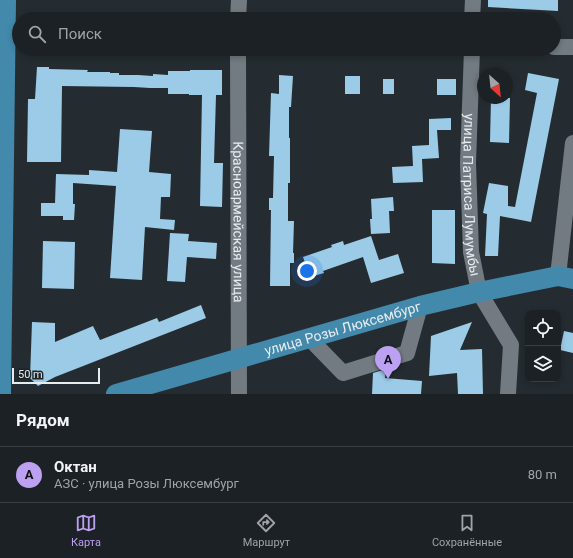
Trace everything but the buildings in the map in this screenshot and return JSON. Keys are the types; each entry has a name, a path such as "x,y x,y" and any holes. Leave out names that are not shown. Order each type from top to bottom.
{"main road":[{"path":"1,394 8,35 6,0"},
{"name":"улица Розы Люксембург","path":"116,394 420,306 479,292 566,278"}],"street":[{"path":"238,12 239,0"},
{"path":"472,12 473,0"},
{"path":"561,47 573,47"},
{"name":"Красноармейская улица","path":"238,56 239,394"},
{"name":"улица Патриса Лумумбы","path":"472,56 468,171 471,252 479,292 511,345 508,394"},
{"path":"566,278 573,143"},
{"path":"309,338 343,373 407,353 420,306"}],"place":[{"name":"Октан","path":"388,379"}]}
